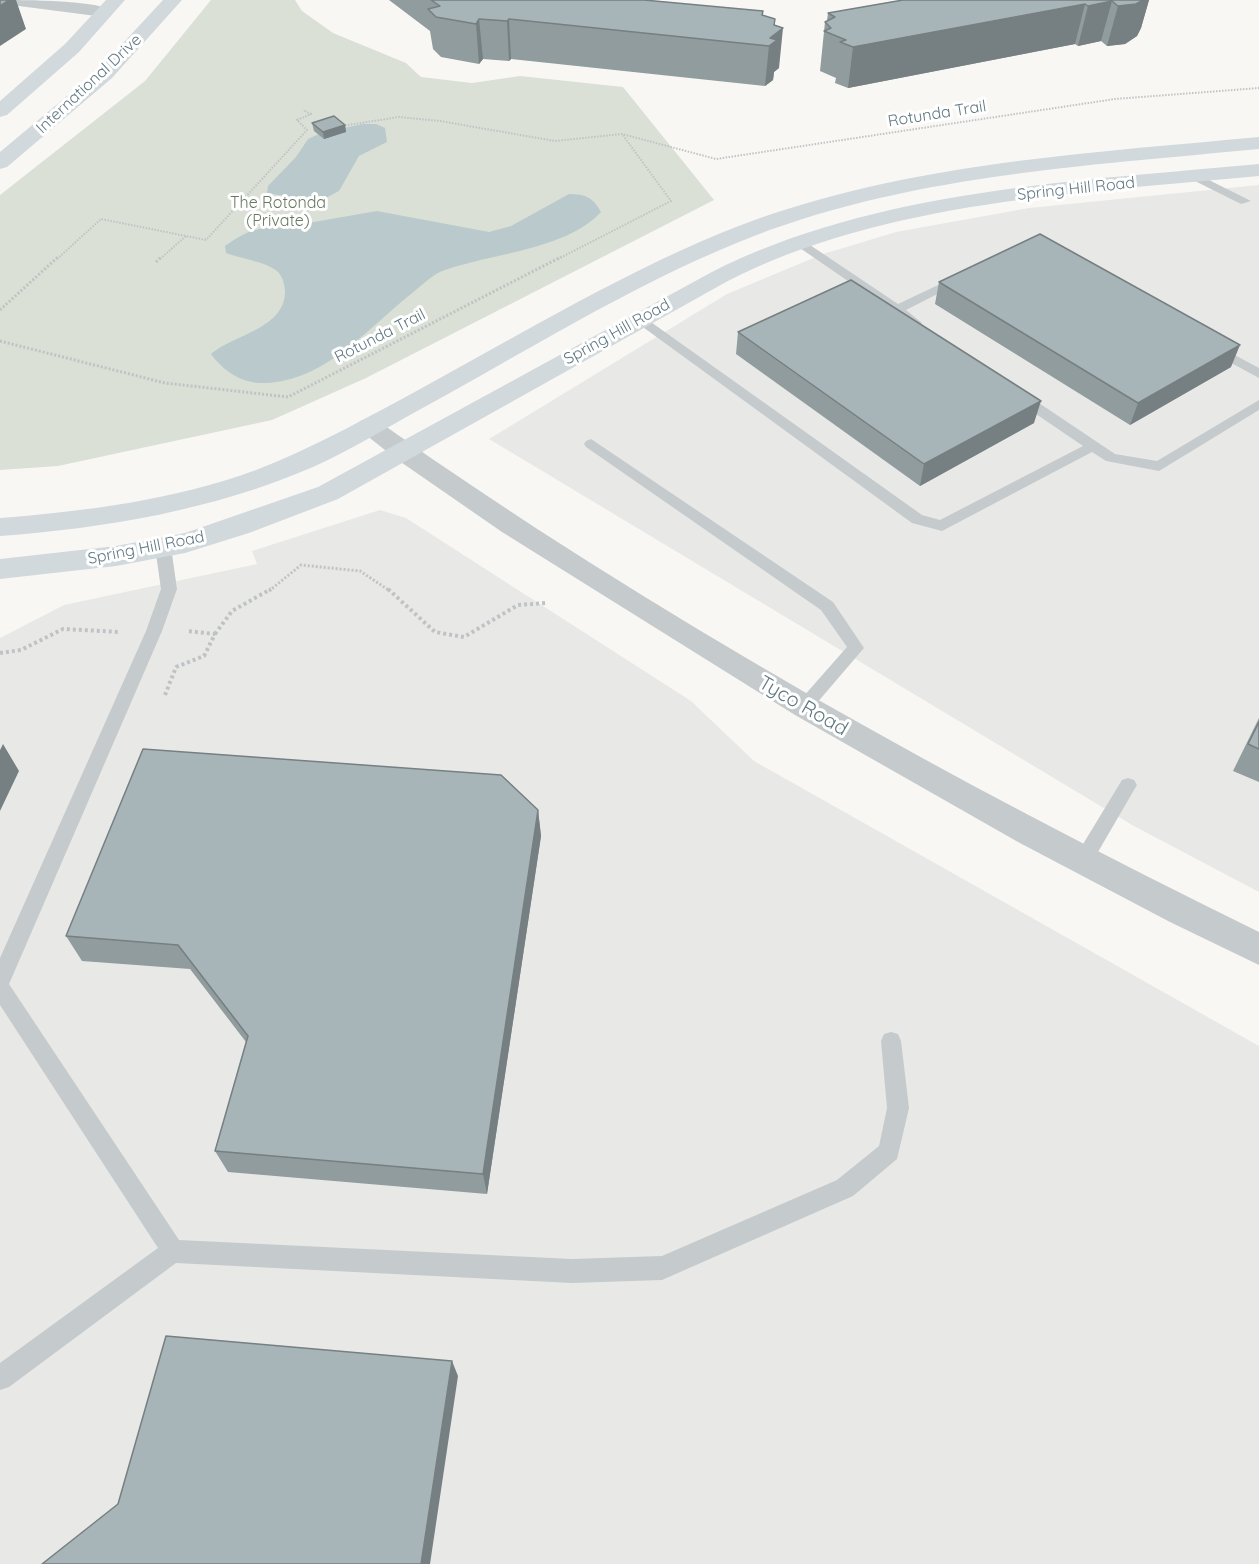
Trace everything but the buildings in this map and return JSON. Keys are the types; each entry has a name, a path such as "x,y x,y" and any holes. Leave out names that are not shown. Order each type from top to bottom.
{"main road":[{"name":"International Drive","path":"0,163 105,74 173,0"},
{"name":"International Drive","path":"0,111 72,48 110,6"},
{"name":"Spring Hill Road","path":"0,527 84,520 157,507 229,488 298,463 653,273 753,229 868,196 1024,167 1259,143"},
{"name":"Spring Hill Road","path":"0,569 96,559 163,547 208,536 306,501 404,452 641,319 760,257 801,243 883,219 966,202 1259,170"}],"street":[{"path":"18,1 110,6"},
{"name":"Tyco Road","path":"369,427 462,494 610,588 804,706 1084,859 1259,949"}],"lane":[{"path":"1195,177 1245,201"},
{"path":"801,243 923,329"},
{"path":"897,309 969,276"},
{"path":"641,319 917,519 942,526 1093,446"},
{"path":"1199,339 1259,374"},
{"path":"1006,387 1111,458 1159,466 1259,404"},
{"path":"591,444 827,606 856,648 804,706"},
{"path":"0,981 154,631 169,589 163,547"},
{"path":"1084,859 1128,785"},
{"path":"0,988 172,1251"},
{"path":"0,1378 172,1251 572,1271 663,1268 845,1188 889,1152 898,1108 891,1041"}],"path":[{"name":"Rotunda Trail","path":"339,126 399,117 555,141 622,134 716,159 1115,99 1259,88"},
{"path":"0,310 101,219 206,240 307,130 297,120 311,114 303,110"},
{"name":"Rotunda Trail","path":"0,341 165,383 288,397 671,201 622,134"},
{"path":"156,261 186,236"},
{"path":"165,695 176,667 204,656 215,634 232,611 266,593 301,565 360,571 388,589 435,632 464,638 519,605 546,603"},
{"path":"0,653 21,650 63,629 121,632"},
{"path":"183,631 215,634"}],"shaded area":[{"path":"363,124 376,124 385,128 387,142 359,156 339,191 322,200 267,193 268,186 296,157 308,139 321,133"},
{"path":"1259,185 1259,892 1132,825 489,439 727,294 823,254 896,232 1029,208"},
{"path":"569,194 588,197 601,212 586,225 547,243 440,272 425,282 344,351 307,373 287,380 257,383 235,376 211,354 267,323 282,305 285,287 278,272 260,263 226,253 225,246 244,234 257,229 279,228 377,211 489,232 511,226"},
{"path":"380,510 406,518 691,701 754,761 1259,1046 1259,1564 0,1564 0,638 64,605 257,564 252,551"}],"green space":[{"name":"The Rotonda (Private)","path":"211,0 295,0 302,11 333,33 406,63 421,77 472,83 520,76 623,87 714,200 366,378 272,420 58,466 0,470 0,195 145,81"}]}
